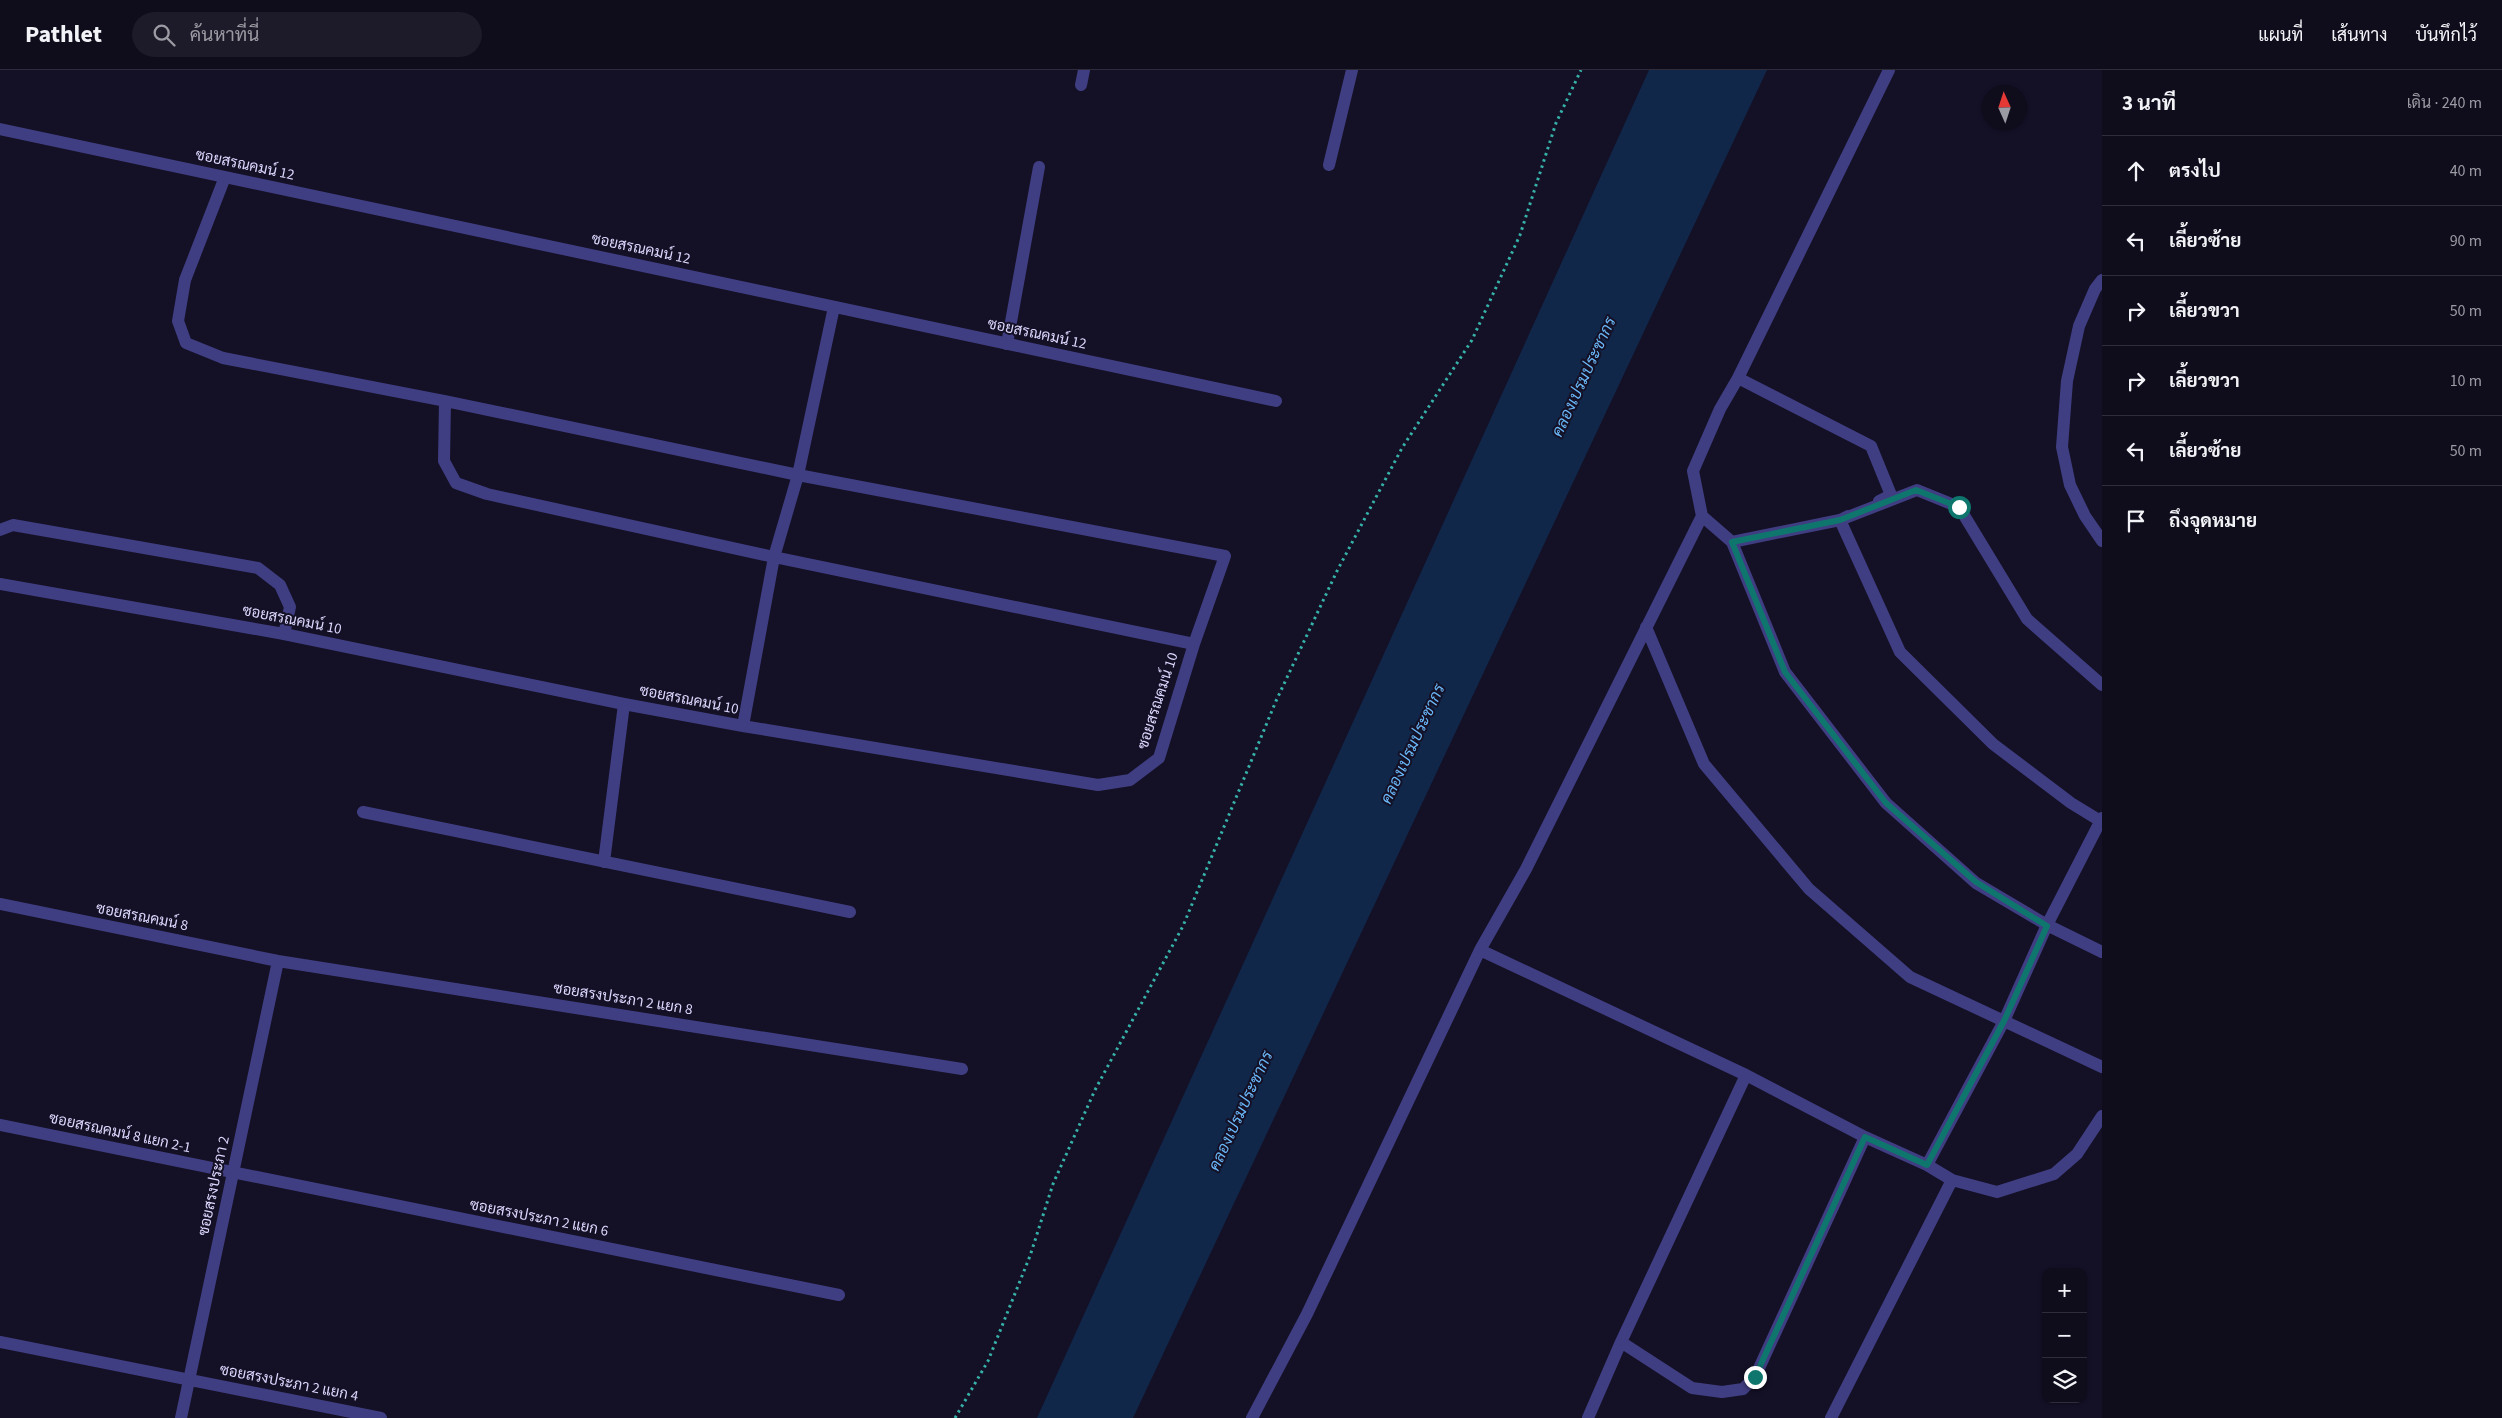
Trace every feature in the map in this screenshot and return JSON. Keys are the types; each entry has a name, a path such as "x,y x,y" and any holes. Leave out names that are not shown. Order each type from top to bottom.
{"street":[{"path":"1081,85 1084,70"},
{"path":"1329,165 1352,70"},
{"path":"1889,70 1738,378 1720,409 1693,471 1702,516 1732,542 1785,672 1886,803 1976,882 2047,926 2102,952"},
{"name":"ซอยสรณคมน์ 12","path":"0,129 1276,401"},
{"path":"1007,344 1039,167"},
{"path":"225,177 185,280 178,321 186,344 224,358 444,401 798,476"},
{"path":"2102,280 2095,289 2079,326 2067,380 2062,447 2070,485 2085,516 2102,541"},
{"path":"743,726 774,558 798,476 834,307"},
{"path":"1738,378 1870,446 1891,495 1840,520"},
{"path":"444,401 444,460 456,483 487,494 774,558 1194,644"},
{"name":"ซอยสรณคมน์ 10","path":"0,584 284,634 624,704 743,726 1098,785 1130,780 1159,758 1194,644 1225,556 798,476"},
{"path":"1732,542 1840,520 1916,490 1959,507 2027,619 2102,685"},
{"path":"1252,1418 1307,1314 1480,950 1526,870 1702,516"},
{"path":"1840,520 1900,652 1993,744 2071,803 2101,820 2047,926 2004,1021 1927,1165"},
{"path":"0,530 13,525 258,568 280,585 290,607 284,634"},
{"path":"1646,627 1704,764 1809,889 1910,977 2102,1067"},
{"path":"604,862 624,704"},
{"path":"363,812 850,912"},
{"name":"ซอยสรณคมน์ 8","path":"0,904 278,961"},
{"path":"1480,950 1746,1075 1865,1137 1927,1165 1952,1180 1997,1192 2054,1174 2077,1154 2102,1116"},
{"name":"ซอยสรงประภา 2 แยก 8","path":"278,961 962,1069"},
{"name":"ซอยสรงประภา 2","path":"181,1418 278,961"},
{"path":"1588,1418 1621,1342 1746,1075"},
{"name":"ซอยสรณคมน์ 8 แยก 2-1","path":"0,1125 234,1173"},
{"path":"1621,1342 1692,1388 1722,1392 1743,1389 1755,1377 1865,1137"},
{"name":"ซอยสรงประภา 2 แยก 6","path":"234,1173 839,1295"},
{"path":"1831,1418 1952,1180"},
{"name":"ซอยสรงประภา 2 แยก 4","path":"0,1342 381,1418"}],"path":[{"path":"955,1418 988,1361 1030,1256 1052,1184 1095,1090 1183,926 1276,701 1336,571 1402,448 1472,340 1520,235 1556,123 1581,70"}],"water":[{"name":"คลองเปรมประชากร","path":"1649,70 1767,70 1133,1418 1037,1418"}],"route":[{"path":"1755,1377 1865,1137 1927,1165 2004,1021 2047,926 1976,882 1886,803 1785,672 1732,542 1840,520 1916,490 1959,507"}]}
